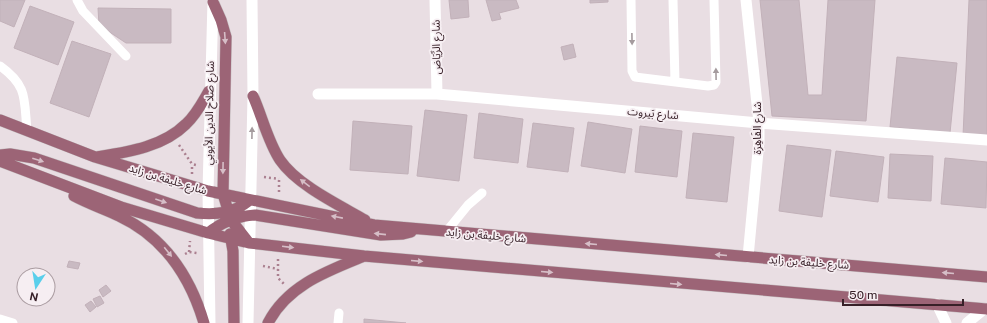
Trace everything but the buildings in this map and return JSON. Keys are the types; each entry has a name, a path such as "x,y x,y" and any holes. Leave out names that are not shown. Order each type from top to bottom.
{"main road":[{"path":"213,1 226,37 223,194 232,239 234,323"},
{"path":"95,157 139,150 172,134 185,125 197,111 209,91"},
{"path":"253,96 280,159 287,170 321,195 374,225"},
{"name":"شارع خليفة بن زايد","path":"0,120 95,157 208,191 374,225 987,277"},
{"path":"0,155 10,154 34,158 185,210 227,217 264,216 381,234 403,234 418,229"},
{"path":"0,161 38,177 121,207 208,233 249,243 364,256 985,309"},
{"path":"38,177 84,202 119,216 144,230 159,242 174,260 192,289 204,323"},
{"path":"208,191 249,243"},
{"path":"208,233 250,200"},
{"path":"268,323 281,305 310,280 364,256"}],"street":[{"path":"248,323 253,96 252,0"},
{"name":"شارع الرِّيَاض","path":"435,0 437,94"},
{"name":"شارع القَاهِرَة","path":"746,0 759,123 759,142 748,257"},
{"name":"شارع صلاح الدين الأيوبي","path":"210,323 208,191 209,91 213,1"},
{"name":"شارع بَيروت","path":"318,94 437,94 759,123 987,140"},
{"path":"936,304 946,323"},
{"path":"967,323 985,309"}],"lane":[{"path":"77,0 82,11 126,56"},
{"path":"631,0 632,74 638,78 708,86 714,85 716,82 714,0"},
{"path":"673,0 675,82"},
{"path":"0,66 18,82 22,89 26,131"},
{"path":"446,232 468,205 482,194"},
{"path":"338,323 339,313"},
{"path":"0,319 13,323"}]}
